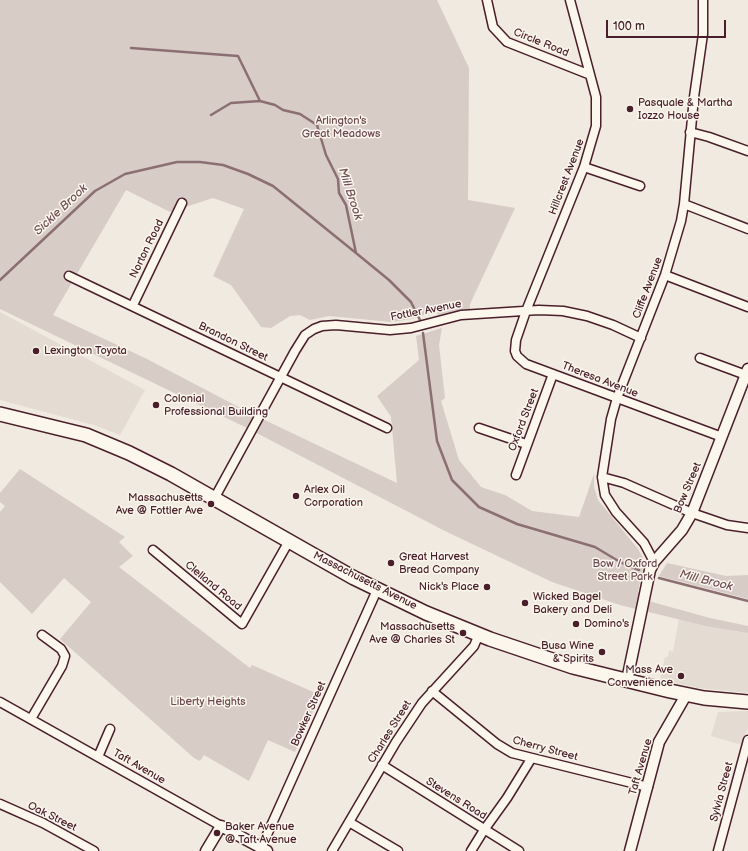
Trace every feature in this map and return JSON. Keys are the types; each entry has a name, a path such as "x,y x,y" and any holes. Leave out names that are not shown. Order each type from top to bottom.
{"main road":[{"name":"Massachusetts Avenue","path":"0,414 87,436 154,465 377,590 426,613 479,634 556,662 686,695 748,702"}],"street":[{"name":"Circle Road","path":"487,0 493,27 507,42 588,74"},
{"name":"Hillcrest Avenue","path":"526,311 584,167 594,136 597,116 596,97 588,74 570,0"},
{"name":"Cliffe Avenue","path":"654,562 644,543 616,512 605,495 602,477 611,419 617,398 665,275 676,239 684,204 690,132 703,34 703,0"},
{"path":"690,132 748,151"},
{"path":"584,167 640,186"},
{"name":"Norton Road","path":"133,305 182,203"},
{"path":"684,204 748,230"},
{"path":"665,275 748,308"},
{"name":"Brandon Street","path":"69,276 133,305 387,428"},
{"name":"Fottler Avenue","path":"214,498 305,335 322,326 336,325 390,330 411,328 461,315 526,311 563,312 587,316 614,325 641,338"},
{"name":"Theresa Avenue","path":"526,311 515,347 517,356 526,364 722,437"},
{"path":"700,358 747,372"},
{"name":"Bow Street","path":"627,680 645,588 654,562 682,530 692,513 747,372"},
{"name":"Oxford Street","path":"516,475 526,444 554,374"},
{"path":"479,428 526,444"},
{"path":"602,477 624,483 692,513 727,526 748,528"},
{"name":"Clelland Road","path":"154,550 242,624 289,541"},
{"name":"Bowker Street","path":"264,849 377,590"},
{"name":"Charles Street","path":"332,851 382,765 422,703 474,646 479,634"},
{"path":"31,719 62,666 65,656 61,649 42,635"},
{"name":"Cherry Street","path":"432,691 505,750 531,759 648,787"},
{"name":"Taft Avenue","path":"630,851 659,742 686,695"},
{"name":"Taft Avenue","path":"0,702 264,849"},
{"path":"98,757 110,729"},
{"name":"Sylvia Street","path":"718,851 748,740"},
{"path":"471,851 507,798 531,759"},
{"name":"Stevens Road","path":"382,765 519,851"},
{"name":"Oak Street","path":"0,804 43,823 94,851"},
{"path":"349,822 398,851"},
{"path":"206,851 221,826"}],"shaded area":[{"name":"Lexington Toyota","path":"0,312 145,390 120,435 94,425 0,400"},
{"path":"679,619 710,627 748,633 748,693 699,688 660,680 665,657 668,657 669,650 673,652"},
{"path":"748,711 748,727 742,745 711,736 718,712"}],"green space":[{"name":"Arlington's Great Meadows","path":"0,0 437,0 469,68 468,200 515,208 470,304 470,309 438,315 436,311 411,319 392,322 329,316 310,320 300,315 290,316 271,328 261,327 231,285 213,276 244,209 213,198 170,212 126,190 53,315 145,358 252,414 397,483 391,417 377,396 419,360 416,336 442,328 439,345 445,398 441,401 459,460 481,487 505,495 532,511 579,517 594,474 594,487 598,500 638,549 643,558 643,567 638,592 652,602 710,618 748,626 748,633 710,627 620,605 552,582 445,531 247,428 0,309"},
{"name":"Liberty Heights","path":"20,469 125,537 119,542 133,556 119,567 250,668 252,665 320,695 295,752 268,740 249,781 204,755 200,761 194,758 60,639 91,602 64,578 32,614 0,582 0,512 5,506 0,502 0,493"},
{"path":"667,563 726,576 748,575 748,599 659,576"}],"waterway":[{"name":"Mill Brook","path":"131,48 238,56 260,101 275,105 283,110 300,114 317,125 326,155 338,179 339,193 346,205 356,253 389,280 411,302 420,320"},
{"path":"211,115 231,103 260,101"},
{"name":"Sickle Brook","path":"0,280 95,191 125,174 177,162 200,162 223,165 248,174 273,186 356,253"},
{"path":"423,333 437,441 452,480 479,507 517,524 595,547 620,562 639,570"},
{"name":"Mill Brook","path":"659,578 748,601"}],"place":[{"name":"Pasquale & Martha Iozzo House","path":"630,109"},
{"name":"Lexington Toyota","path":"36,351"},
{"name":"Colonial Professional Building","path":"156,405"},
{"name":"Arlex Oil Corporation","path":"296,496"},
{"name":"Massachusetts Ave @ Fottler Ave","path":"211,504"},
{"name":"Great Harvest Bread Company","path":"391,563"},
{"name":"Nick's Place","path":"487,587"},
{"name":"Wicked Bagel Bakery and Deli","path":"525,603"},
{"name":"Domino's","path":"576,624"},
{"name":"Massachusetts Ave @ Charles St","path":"463,633"},
{"name":"Busa Wine & Spirits","path":"602,652"},
{"name":"Mass Ave Convenience","path":"681,676"},
{"name":"Baker Avenue @ Taft Avenue","path":"217,833"}],"park label":[{"name":"Bow / Oxford Street Park","path":"625,570"}]}
